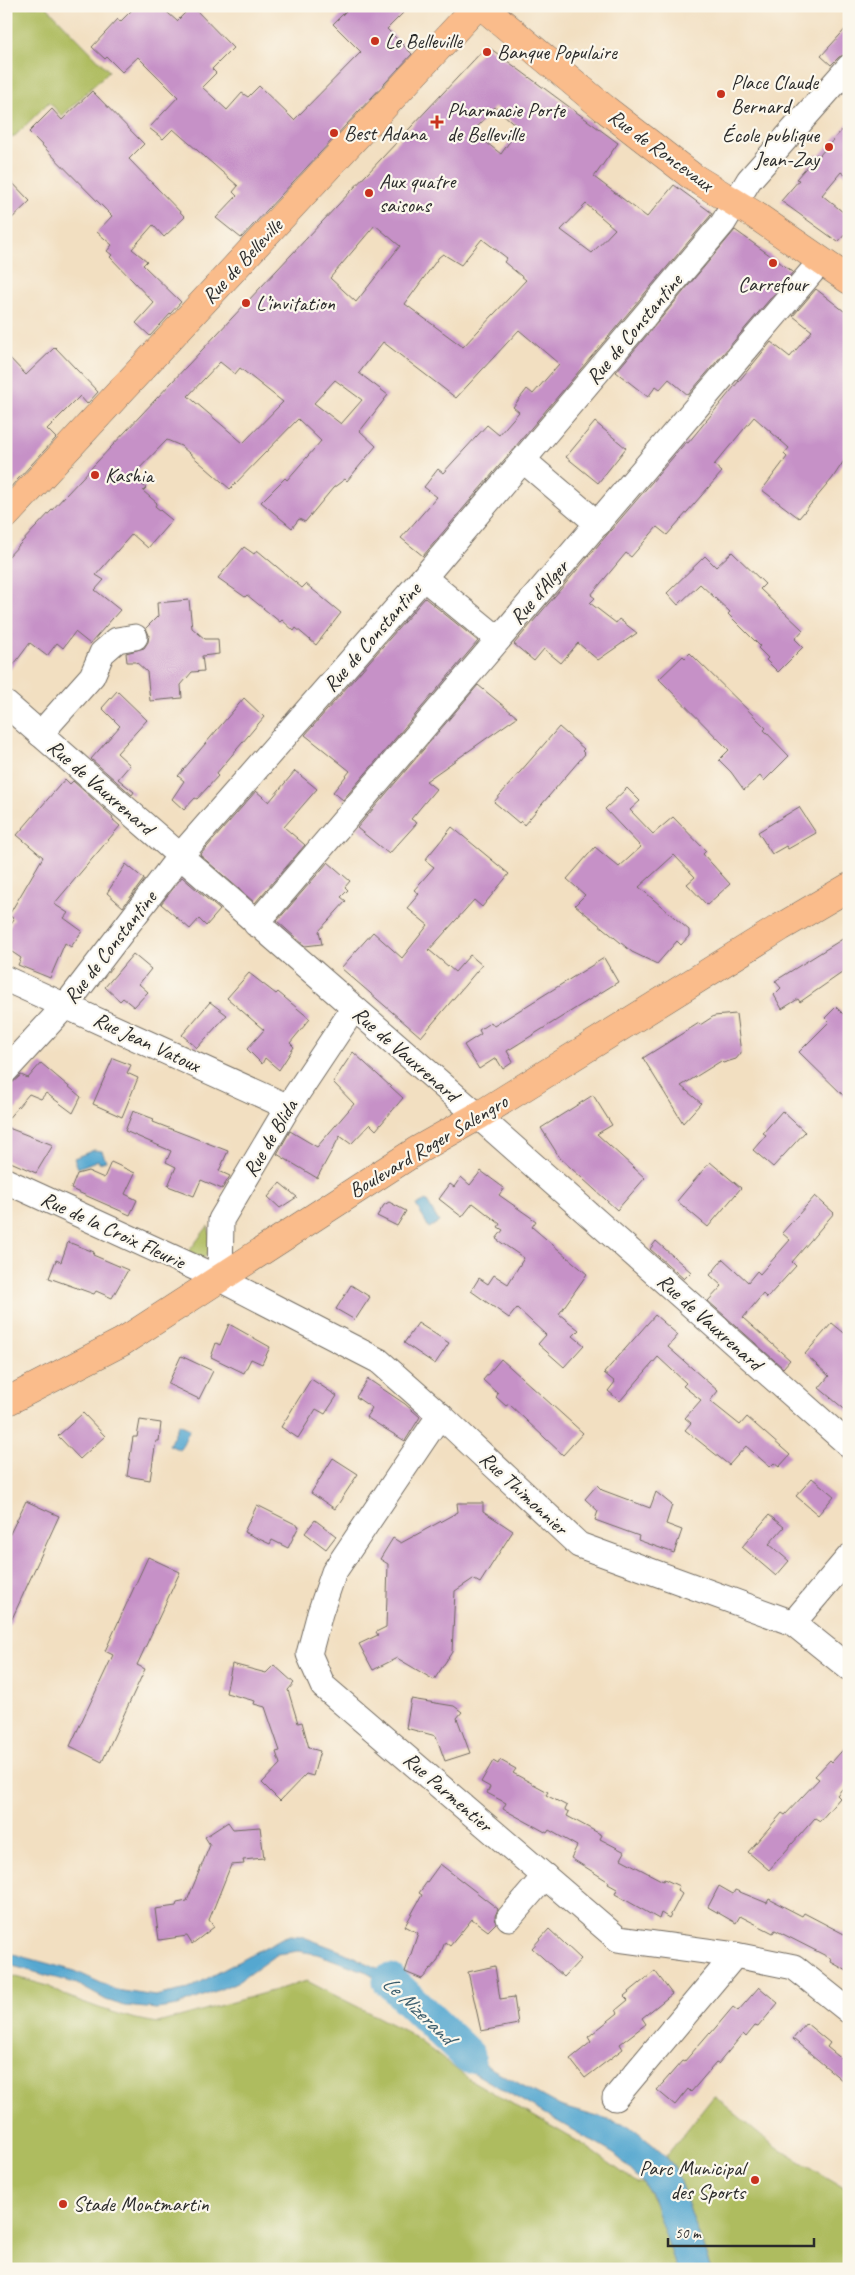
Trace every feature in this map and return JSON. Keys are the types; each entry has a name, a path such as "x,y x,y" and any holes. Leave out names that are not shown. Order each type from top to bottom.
{"main road":[{"name":"Rue de Belleville","path":"6,515 477,6"},
{"name":"Rue de Roncevaux","path":"482,6 604,108 693,177 736,203 849,280"},
{"name":"Boulevard Roger Salengro","path":"6,1402 122,1342 416,1152 478,1116 781,927 849,887"}],"street":[{"name":"Rue de Constantine","path":"6,1070 66,1005 180,856 424,578 723,223 749,180 763,163 849,67"},
{"name":"Rue d'Alger","path":"256,924 821,261"},
{"path":"522,460 598,524"},
{"path":"424,578 498,639"},
{"path":"40,734 92,676 102,653 117,640 135,637"},
{"name":"Rue de Vauxrenard","path":"6,704 478,1116 849,1446"},
{"name":"Rue Jean Vatoux","path":"6,979 288,1107"},
{"name":"Rue de Blida","path":"220,1279 221,1220 288,1107 354,1008"},
{"name":"Rue de la Croix Fleurie","path":"6,1181 220,1279"},
{"name":"Rue Thimonnier","path":"220,1279 379,1361 440,1415 579,1546 794,1623 849,1668"},
{"name":"Rue Parmentier","path":"440,1415 334,1572 309,1654 323,1686 618,1939 735,1955 794,1967 849,2011"},
{"path":"794,1623 849,1558"},
{"path":"509,1918 545,1876"},
{"path":"615,2098 735,1955"}],"green space":[{"path":"16,6 46,6 109,71 62,116 49,102 13,138 6,133 6,16"},
{"path":"208,1226 214,1248 202,1260 186,1255"},
{"path":"6,1974 48,1986 64,1995 99,2008 135,2019 158,2023 307,1981 409,2033 469,2079 584,2145 637,2183 643,2183 657,2208 677,2269 6,2269"},
{"name":"Parc Municipal des Sports","path":"714,2096 773,2145 849,2191 849,2269 711,2269 675,2168 666,2156"}],"water":[{"path":"94,1150 102,1151 106,1161 99,1163 98,1160 78,1168 74,1158"},
{"path":"426,1200 439,1222 429,1228 416,1205"},
{"path":"179,1424 190,1429 180,1450 169,1445"},
{"path":"290,1935 301,1936 343,1952 382,1970 430,2007 418,2020 384,1982 367,1972 317,1954 298,1951 277,1954 239,1981 221,1989 178,2006 157,2009 124,2006 106,2000 77,1984 6,1964 6,1952 75,1971 116,1990 155,1996 188,1989"},
{"path":"439,2015 487,2066 560,2106 629,2126 662,2152 675,2168 711,2269 677,2269 652,2197 643,2183 614,2154 462,2066 426,2029"}],"building":[{"path":"136,6 160,6 177,21 192,6 233,48 212,69 216,73 202,87 227,110 242,93 248,97 259,86 294,120 361,52 333,24 351,6 410,6 387,29 412,54 241,238 216,218 237,196 233,192 238,186 173,129 163,139 149,128 178,97 138,57 122,72 107,57 105,59 92,47 118,19 120,22"},
{"path":"849,25 849,53 839,57 831,65 821,56"},
{"path":"487,46 618,143 594,177 647,217 674,185 712,213 423,556 401,538 437,497 424,487 438,469 443,473 487,425 499,435 519,412 513,407 527,389 533,394 559,364 519,330 456,398 383,342 359,373 388,395 360,431 376,446 347,481 345,479 333,488 305,522 299,519 292,528 261,502 285,478 287,480 321,441 298,419 230,489 181,446 167,440 132,476 146,488 143,491 157,503 155,506 172,520 148,548 132,534 96,575 104,580 95,590 120,610 90,644 75,632 63,648 57,643 47,656 30,643 6,675 6,559","holes":["495,107 519,128 501,154 473,132","586,204 615,229 592,253 561,230","375,225 400,246 356,302 330,278","482,239 507,258 504,262 526,280 463,347 405,304 443,254 461,265","220,362 235,374 240,368 283,402 243,443 188,396","335,380 362,400 341,424 314,403"]},
{"path":"92,91 144,144 129,159 185,217 164,237 153,225 132,249 147,261 143,265 181,302 150,336 136,323 154,303 110,257 112,255 107,251 112,245 97,232 112,216 29,132 52,109 62,120"},
{"name":"École publique Jean-Zay","path":"849,122 849,178 841,172 822,195 849,217 849,230 838,242 781,201 799,180 796,179 817,154 819,156"},
{"path":"6,176 30,201 6,224"},
{"path":"735,230 793,272 688,395 669,379 660,389 656,386 648,397 616,372"},
{"path":"816,289 849,315 849,453 832,479 799,518 762,490 787,457 784,454 789,448 754,417 714,465 722,472 667,535 657,527 631,557 626,553 591,595 595,598 590,603 616,623 619,619 637,633 598,660 578,643 561,663 544,649 534,661 514,644 686,442 688,443 771,342 790,357 812,331 793,316"},
{"path":"55,347 98,392 87,404 80,396 47,429 56,438 6,492 6,354 26,375"},
{"path":"595,422 626,448 598,483 566,457"},
{"path":"244,547 254,554 257,550 302,588 306,584 341,613 316,645 296,628 294,631 247,595 245,597 218,578"},
{"path":"732,552 765,584 760,589 803,630 795,639 803,647 778,672 766,660 768,658 758,648 760,646 728,614 730,612 700,584 678,605 667,593 705,556 716,567"},
{"path":"425,598 478,641 343,800 333,792 350,771 305,735"},
{"path":"189,600 192,628 205,639 218,639 219,654 202,656 204,671 192,672 181,685 182,698 150,701 147,672 136,662 127,662 126,653 144,648 148,642 149,635 146,628 158,616 157,603"},
{"path":"690,653 766,728 764,730 789,756 764,781 760,776 744,790 731,772 719,760 729,750 659,679 683,656 685,658"},
{"path":"478,685 517,717 426,781 436,789 411,819 417,823 389,854 357,828"},
{"path":"117,691 147,720 117,753 130,765 118,779 134,792 132,795 91,759 120,726 102,708"},
{"path":"244,698 264,717 216,774 218,776 184,810 172,799 184,781 178,776"},
{"path":"559,727 584,749 582,751 585,754 524,825 494,802"},
{"path":"295,771 317,789 284,827 305,845 255,903 200,855 256,791 269,802"},
{"path":"65,779 70,784 73,781 113,817 112,819 120,826 54,904 68,913 64,918 82,931 71,947 65,943 50,978 18,965 21,958 6,948 6,931 14,919 9,915 43,857 17,835"},
{"path":"627,788 640,801 630,810 653,834 673,817 706,851 703,854 730,884 707,905 687,884 695,877 674,855 639,887 689,930 689,936 681,945 677,941 657,964 632,952 575,905 585,895 567,879 595,847 619,867 641,847 605,809"},
{"path":"799,807 816,833 788,849 786,846 772,854 758,832"},
{"path":"452,827 509,874 482,907 474,900 429,950 455,972 470,955 482,965 421,1037 341,968 373,932 402,958 428,925 407,908 419,894 414,890 434,867 425,860"},
{"path":"328,862 350,881 345,887 348,890 341,897 346,901 319,931 322,944 305,946 277,921"},
{"path":"126,864 144,879 123,907 107,893"},
{"path":"182,877 220,910 206,926 199,919 190,929 161,904"},
{"path":"849,935 849,968 800,1002 798,999 782,1009 774,995 781,988 775,981"},
{"path":"133,954 151,969 139,984 148,992 134,1007 123,998 120,1001 105,987"},
{"path":"604,958 618,982 507,1051 513,1062 503,1069 496,1058 479,1069 464,1045 481,1034 479,1030 491,1022 494,1026"},
{"path":"249,973 276,994 278,992 310,1019 290,1043 294,1047 279,1070 265,1058 262,1064 247,1049 264,1030 227,998"},
{"path":"210,1002 227,1015 197,1048 182,1035"},
{"path":"836,1007 849,1020 849,1101 799,1052 829,1022 825,1018"},
{"path":"736,1014 741,1053 736,1059 723,1063 721,1061 681,1086 701,1103 683,1123 643,1058 699,1023 700,1025 714,1016"},
{"path":"353,1052 403,1098 376,1130 370,1124 351,1144 340,1136 317,1178 277,1154 290,1131 317,1147 354,1104 333,1082"},
{"path":"113,1058 131,1065 127,1073 138,1078 122,1117 93,1104"},
{"path":"41,1063 81,1097 73,1113 46,1093 41,1099 29,1094 6,1121 6,1084 11,1084 21,1075 28,1078"},
{"path":"593,1095 612,1125 597,1134 645,1178 617,1210 560,1158 541,1128"},
{"path":"133,1111 154,1119 153,1122 228,1151 219,1171 230,1176 222,1189 201,1180 194,1196 168,1186 176,1167 166,1162 171,1151 125,1131"},
{"path":"782,1111 805,1132 773,1167 753,1150 766,1135 763,1133"},
{"path":"6,1127 53,1145 36,1173 6,1160"},
{"path":"111,1162 135,1173 125,1194 137,1200 130,1215 71,1189 77,1174 88,1171 104,1178"},
{"path":"710,1162 741,1188 708,1227 677,1201"},
{"path":"481,1171 504,1188 499,1195 536,1221 532,1227 587,1274 559,1314 579,1330 573,1336 584,1345 564,1367 538,1344 546,1335 517,1308 509,1318 471,1291 479,1278 488,1284 494,1275 508,1284 524,1258 496,1239 503,1230 498,1227 500,1224 473,1203 462,1217 439,1199 450,1184 454,1187 461,1177 470,1185"},
{"path":"280,1183 297,1197 280,1208 268,1197"},
{"path":"815,1196 834,1213 792,1262 796,1266 767,1298 763,1294 743,1318 790,1360 783,1368 708,1301 722,1286 710,1275 723,1259 748,1282 757,1271 760,1274 790,1240 782,1233"},
{"path":"389,1202 406,1211 397,1226 377,1216 384,1205"},
{"path":"656,1241 691,1272 684,1279 650,1249"},
{"path":"68,1242 94,1252 93,1255 128,1270 112,1298 96,1291 94,1294 49,1278 56,1260 61,1262"},
{"path":"351,1285 370,1297 355,1320 336,1309"},
{"path":"655,1315 678,1335 668,1347 718,1391 710,1401 740,1425 747,1417 790,1455 779,1467 774,1463 770,1467 746,1446 729,1465 685,1430 691,1423 685,1418 701,1400 683,1386 686,1383 658,1357 620,1401 608,1391 615,1382 604,1373"},
{"path":"418,1323 449,1343 435,1364 404,1343"},
{"path":"832,1323 849,1337 849,1413 819,1388 829,1376 805,1354"},
{"path":"229,1324 270,1347 262,1364 251,1359 244,1373 211,1357 216,1343 220,1345"},
{"path":"181,1356 213,1371 199,1399 168,1384"},
{"path":"501,1359 583,1433 563,1455 509,1404 506,1406 496,1397 498,1394 483,1380"},
{"path":"311,1379 337,1396 325,1414 316,1409 298,1438 281,1427"},
{"path":"368,1379 405,1404 420,1417 405,1441 366,1417 372,1408 356,1397"},
{"path":"83,1413 105,1436 80,1459 58,1436"},
{"path":"140,1420 161,1423 150,1480 127,1476 133,1437 137,1437"},
{"path":"333,1458 358,1474 335,1509 311,1493"},
{"path":"812,1478 834,1496 818,1515 796,1496"},
{"path":"597,1485 602,1490 650,1508 656,1492 672,1505 666,1524 682,1530 674,1553 638,1540 639,1536 595,1520 598,1511 585,1499"},
{"path":"26,1501 59,1516 6,1632 6,1542"},
{"path":"457,1503 483,1503 483,1511 513,1531 480,1583 473,1579 455,1591 452,1652 434,1680 397,1658 373,1670 359,1644 378,1635 376,1632 386,1627 388,1564 380,1559 393,1538 401,1543 458,1512"},
{"path":"257,1505 299,1526 288,1548 272,1540 270,1544 244,1532"},
{"path":"769,1515 784,1527 769,1544 789,1561 776,1576 742,1547"},
{"path":"315,1520 336,1536 326,1549 305,1533"},
{"path":"148,1557 180,1572 137,1665 145,1669 102,1762 70,1746 113,1655 105,1651"},
{"path":"232,1664 266,1673 274,1665 294,1683 288,1690 298,1723 302,1722 309,1748 320,1751 313,1776 306,1774 280,1801 262,1783 280,1764 276,1752 280,1751 265,1707 254,1704 255,1701 226,1693"},
{"path":"411,1699 454,1706 462,1712 457,1718 470,1753 445,1761 436,1736 406,1728"},
{"path":"849,1743 849,1781 837,1795 840,1798 820,1821 815,1818 769,1870 748,1852 782,1813 785,1815 819,1779 815,1776 830,1760 832,1762"},
{"path":"500,1760 516,1769 513,1773 548,1792 546,1795 567,1806 565,1810 569,1812 567,1816 602,1835 600,1839 625,1852 621,1859 663,1881 664,1879 679,1886 677,1890 682,1894 669,1918 661,1913 659,1919 615,1894 617,1889 608,1884 609,1882 571,1858 577,1846 549,1830 547,1833 503,1809 506,1803 487,1793 490,1787 481,1782 493,1761 498,1764"},
{"path":"228,1822 233,1829 260,1827 264,1858 243,1860 244,1864 231,1865 209,1920 214,1927 192,1944 187,1936 159,1940 155,1909 176,1906 177,1903 187,1901 210,1845 205,1837"},
{"path":"440,1864 498,1909 495,1916 496,1923 488,1931 472,1919 450,1946 445,1942 437,1962 422,1979 405,1972 418,1933 405,1926 422,1895 419,1893"},
{"path":"719,1886 733,1894 735,1890 767,1903 769,1899 802,1916 804,1913 844,1934 849,1924 849,1972 831,1962 832,1959 775,1930 773,1933 740,1916 736,1923 708,1907"},
{"path":"549,1929 581,1959 564,1977 532,1948"},
{"path":"495,1966 500,1999 514,1997 518,2024 481,2031 468,1972"},
{"path":"655,1971 672,1994 642,2018 646,2024 620,2044 623,2049 585,2078 570,2059 591,2042 588,2037 618,2013 616,2010 628,2000 624,1996"},
{"path":"759,1987 778,2003 758,2027 755,2026 746,2037 743,2034 718,2064 716,2063 691,2092 688,2089 675,2105 657,2090 733,2007 738,2011"},
{"path":"806,2023 830,2043 827,2047 849,2065 849,2086 793,2039"}],"waterway":[{"name":"Le Nizerand","path":"390,1981 468,2056"}],"place":[{"name":"Le Belleville","path":"375,41"},
{"name":"Banque Populaire","path":"487,52"},
{"name":"Place Claude Bernard","path":"721,94"},
{"name":"Pharmacie Porte de Belleville","path":"437,122"},
{"name":"Best Adana","path":"334,133"},
{"name":"École publique Jean-Zay","path":"829,147"},
{"name":"Aux quatre saisons","path":"369,193"},
{"name":"Carrefour","path":"773,263"},
{"name":"L’invitation","path":"246,303"},
{"name":"Kashia","path":"95,475"},
{"name":"Parc Municipal des Sports","path":"755,2180"},
{"name":"Stade Montmartin","path":"63,2204"}]}
